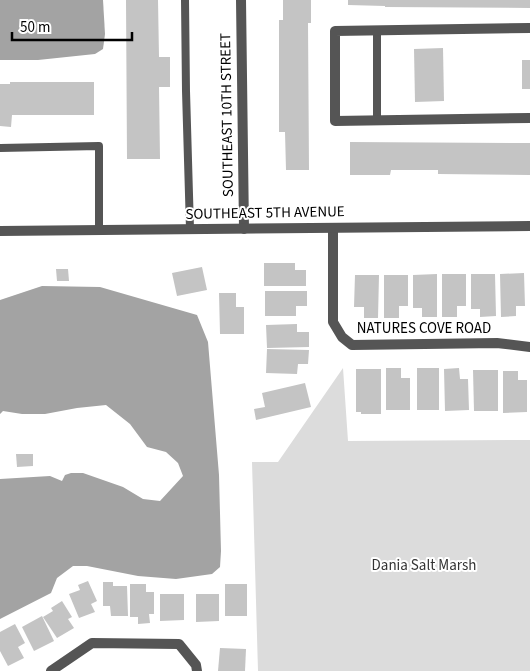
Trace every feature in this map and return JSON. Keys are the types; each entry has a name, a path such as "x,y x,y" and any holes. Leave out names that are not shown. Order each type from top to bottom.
{"street":[{"name":"SOUTHEAST 10TH STREET","path":"241,0 244,229"},
{"path":"530,28 335,30 335,121 530,118"},
{"name":"SOUTHEAST 5TH AVENUE","path":"0,230 530,226"},
{"name":"NATURES COVE ROAD","path":"333,228 333,322 342,337 352,344 497,343 530,347"},
{"path":"51,671 92,643 179,644 196,665 197,671"}],"lane":[{"path":"185,0 190,229"},
{"path":"377,30 377,120"},
{"path":"0,148 99,146 99,230"}],"green space":[{"name":"Dania Salt Marsh","path":"343,368 348,441 530,440 530,671 258,671 252,462 278,462"}],"shaded area":[{"path":"0,0 103,0 105,34 103,49 95,54 38,60 0,60"},
{"path":"42,286 100,287 197,315 208,342 219,475 220,567 212,574 176,579 138,576 87,566 73,566 57,578 51,593 0,619 0,479 50,476 62,481 65,475 83,473 123,487 143,499 160,501 183,476 178,463 166,452 147,447 130,424 106,405 45,414 22,414 3,411 0,414 0,300"}],"building":[{"path":"126,0 158,0 159,57 170,57 170,87 159,87 160,159 127,159"},
{"path":"283,0 311,0 311,23 308,23 309,170 286,170 285,132 279,132 279,20 283,20"},
{"path":"348,0 530,0 530,8 385,7 348,5"},
{"path":"443,48 444,101 415,102 414,49"},
{"path":"522,60 530,60 530,89 522,89"},
{"path":"10,82 94,82 94,115 12,115 11,127 0,126 0,84 10,84"},
{"path":"350,142 530,143 530,175 438,174 438,170 391,170 390,175 350,175"},
{"path":"264,263 295,263 295,270 306,270 306,286 264,286"},
{"path":"202,267 207,290 177,296 172,273"},
{"path":"56,269 68,269 69,281 57,281"},
{"path":"524,273 525,306 516,306 516,316 501,317 500,274"},
{"path":"437,274 437,317 422,317 422,308 413,308 413,275"},
{"path":"442,274 466,274 466,306 457,306 457,317 442,317"},
{"path":"471,274 495,274 496,316 480,317 480,309 471,309"},
{"path":"355,275 379,275 378,318 364,318 364,307 354,307"},
{"path":"384,275 408,275 408,306 399,306 399,318 384,318"},
{"path":"265,291 307,291 307,306 296,306 296,316 265,316"},
{"path":"219,293 236,293 236,307 244,307 244,334 220,334"},
{"path":"297,324 297,332 309,332 309,347 267,348 266,325"},
{"path":"267,349 309,350 308,364 298,364 297,374 266,373"},
{"path":"386,368 401,368 401,378 410,378 410,410 386,410"},
{"path":"417,368 439,368 439,410 417,410"},
{"path":"459,368 460,379 468,379 469,410 445,411 444,369"},
{"path":"356,369 381,369 381,414 361,414 361,412 356,412"},
{"path":"473,370 498,370 498,411 474,411"},
{"path":"503,371 518,371 518,380 527,380 527,412 503,413"},
{"path":"305,383 311,407 256,420 254,409 265,407 262,393"},
{"path":"16,454 33,454 33,466 17,467"},
{"path":"88,581 97,601 91,604 95,612 79,618 69,594 80,590 78,585"},
{"path":"103,582 113,582 113,586 127,586 128,616 111,616 110,606 103,606"},
{"path":"130,584 146,584 146,592 154,592 154,614 149,614 150,623 138,624 138,617 130,617"},
{"path":"225,584 247,584 247,616 225,616"},
{"path":"160,594 184,594 184,620 160,621"},
{"path":"196,594 219,594 219,621 196,622"},
{"path":"62,601 72,617 68,619 74,628 57,638 43,617 53,611 51,608"},
{"path":"42,616 54,641 34,651 22,627"},
{"path":"15,624 25,643 18,647 24,658 8,666 0,651 0,632"},
{"path":"220,648 246,649 245,671 218,671"}]}
